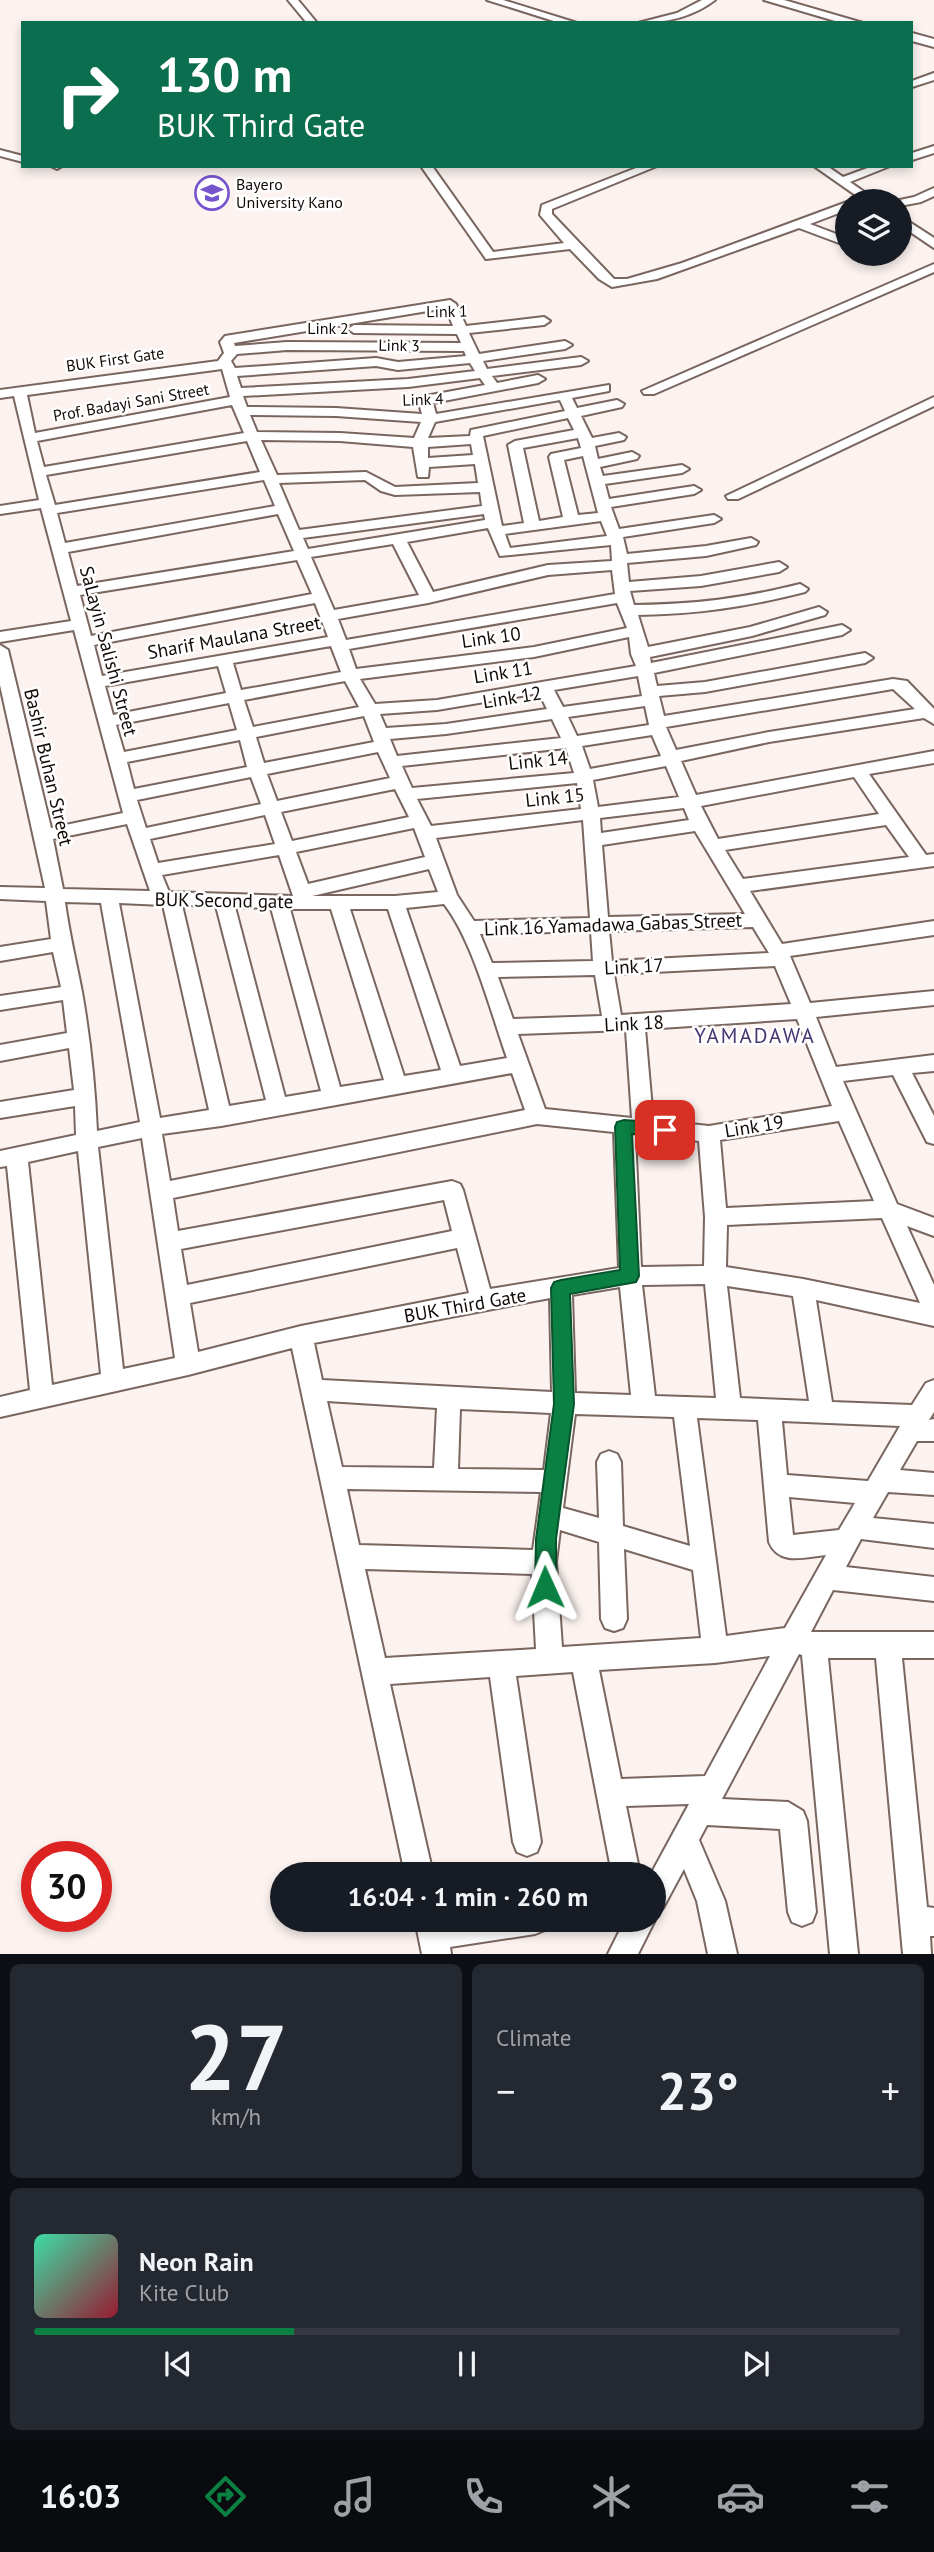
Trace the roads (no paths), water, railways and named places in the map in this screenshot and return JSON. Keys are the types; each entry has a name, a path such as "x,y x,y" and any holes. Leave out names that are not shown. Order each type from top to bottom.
{"main road":[{"path":"770,0 849,21"},
{"path":"785,0 864,21"},
{"path":"913,35 934,41"}],"street":[{"path":"293,0 310,21"},
{"path":"492,0 565,21"},
{"path":"652,21 680,15 710,0"},
{"path":"913,84 934,76"},
{"path":"913,157 934,149"},
{"path":"0,153 21,158"},
{"path":"427,168 490,256 573,245"},
{"path":"648,168 546,207 546,215 608,281 626,284 685,266 835,210"},
{"path":"822,168 851,189"},
{"path":"841,181 879,168"},
{"path":"912,201 934,191"},
{"path":"796,223 835,238"},
{"path":"912,228 934,244"},
{"path":"649,391 934,268"},
{"path":"493,386 481,373 449,304 351,324 227,342 228,362 238,401 252,436 329,616 349,675 369,710 423,827 449,897 460,911 485,970 537,1116"},
{"name":"Link 1","path":"351,324 462,330 544,321"},
{"path":"345,346 351,324"},
{"name":"Link 3","path":"228,362 376,362 398,366 470,351 562,340"},
{"name":"Link 2","path":"228,362 345,346 470,351"},
{"name":"BUK First Gate","path":"0,394 228,362"},
{"name":"Link 4","path":"238,401 481,373 584,365 493,386"},
{"path":"481,459 422,469 420,443 430,419 425,400 493,386"},
{"name":"Link 4","path":"238,401 430,419 604,388"},
{"name":"SaLayin Salishi Street","path":"19,390 29,438 116,759 139,835 166,899 221,1118"},
{"path":"564,395 584,438 605,510 620,548 619,562 625,598 636,631 657,726 700,824 780,955 887,1209 934,1310"},
{"name":"Prof. Badayi Sani Street","path":"29,438 238,401"},
{"path":"733,496 934,401"},
{"path":"584,438 617,404"},
{"path":"504,405 520,422"},
{"path":"571,519 555,457 609,417"},
{"path":"632,456 584,438 520,422 477,432 476,440 493,521 507,553 714,519"},
{"path":"38,472 252,436 340,437 420,443 476,440"},
{"path":"532,524 515,445 619,437"},
{"path":"597,481 681,469"},
{"path":"0,510 48,507 271,477 366,476 382,488 394,491 486,487"},
{"path":"293,535 493,521 532,524 571,519 694,491"},
{"path":"60,549 283,509"},
{"path":"300,553 493,521"},
{"path":"71,592 493,521"},
{"path":"398,538 428,598"},
{"path":"329,616 428,598 548,570 706,551 751,542"},
{"path":"625,598 779,567"},
{"name":"Sharif Maulana Street","path":"97,682 625,598 690,609 742,603 800,589"},
{"path":"85,642 320,597"},
{"path":"641,662 819,612"},
{"path":"0,638 80,624"},
{"path":"641,662 842,630"},
{"name":"Link 10","path":"107,721 349,675 534,652 559,648 586,639 636,631"},
{"name":"Bashir Buhan Street","path":"0,650 44,835 61,944 72,992 114,1382"},
{"name":"Link 12","path":"385,747 446,729 705,687 865,657"},
{"path":"224,660 257,770 303,897 435,861"},
{"name":"Link 11","path":"116,759 369,710 437,705 544,687 641,662"},
{"path":"128,796 385,747 572,742 657,726 726,709 790,702 893,684 901,685 930,716"},
{"path":"544,687 572,742 584,776 591,814 603,968 613,1024"},
{"path":"672,758 769,737 930,716"},
{"name":"Link 15","path":"152,870 423,827 591,814 689,802 934,757"},
{"name":"Link 14","path":"139,835 273,809 403,788 584,776 672,758"},
{"path":"858,771 890,818 928,861"},
{"path":"44,835 133,817"},
{"path":"714,846 890,818"},
{"path":"593,840 700,824"},
{"path":"738,886 928,861"},
{"name":"BUK Second gate","path":"0,893 279,902 303,897 338,902 394,903 449,897"},
{"path":"109,897 151,1128 188,1365"},
{"path":"225,900 278,1108"},
{"path":"279,902 333,1098"},
{"path":"338,902 397,1087"},
{"path":"394,903 454,1077"},
{"name":"Link 16 Yamadawa Gabas Street","path":"467,928 760,920"},
{"name":"Link 17","path":"485,970 603,968 780,955 934,928"},
{"path":"0,954 61,944"},
{"path":"0,1003 72,992"},
{"name":"Link 18","path":"505,1027 806,1013 934,998"},
{"path":"635,1023 630,1276 644,1405"},
{"path":"0,1053 76,1039"},
{"path":"830,1075 934,1063"},
{"path":"41,1398 9,1158 151,1128 221,1118 519,1064"},
{"path":"899,1067 934,1136"},
{"path":"0,1110 85,1096"},
{"name":"Link 19","path":"160,1192 537,1116 709,1134 845,1112"},
{"path":"709,1134 716,1217 715,1275 729,1407"},
{"path":"168,1242 448,1190 454,1192 463,1238 482,1300"},
{"path":"716,1217 887,1209 934,1227"},
{"path":"177,1296 463,1238"},
{"name":"BUK Third Gate","path":"0,1407 188,1365 301,1336 482,1300 630,1276 715,1275 803,1288 934,1316"},
{"path":"550,1661 544,1562 564,1404 561,1288"},
{"path":"803,1288 822,1411"},
{"path":"301,1336 416,1862"},
{"path":"313,1390 449,1400 822,1411 920,1426"},
{"path":"666,1873 706,1800 803,1643 827,1577 878,1486 920,1426 934,1390"},
{"path":"444,1481 449,1400"},
{"path":"684,1406 715,1650"},
{"path":"769,1409 782,1542 785,1547 850,1534 934,1536"},
{"path":"609,1462 614,1619"},
{"path":"331,1478 554,1481"},
{"path":"776,1485 878,1486 934,1483"},
{"path":"549,1515 704,1562"},
{"path":"349,1558 544,1562"},
{"path":"827,1577 934,1589"},
{"path":"374,1672 803,1643 934,1645"},
{"path":"803,1643 844,1954"},
{"path":"888,1645 924,1921 917,1954"},
{"path":"584,1658 624,1862"},
{"path":"501,1664 527,1842"},
{"path":"610,1793 706,1800 788,1816 793,1821 802,1912"},
{"path":"685,1839 711,1901 723,1954"},
{"path":"433,1936 458,1932"},
{"path":"622,1954 634,1932"}],"place":[{"name":"Bayero University Kano","path":"212,193"}],"district":[{"name":"YAMADAWA","path":"755,1036"}]}
